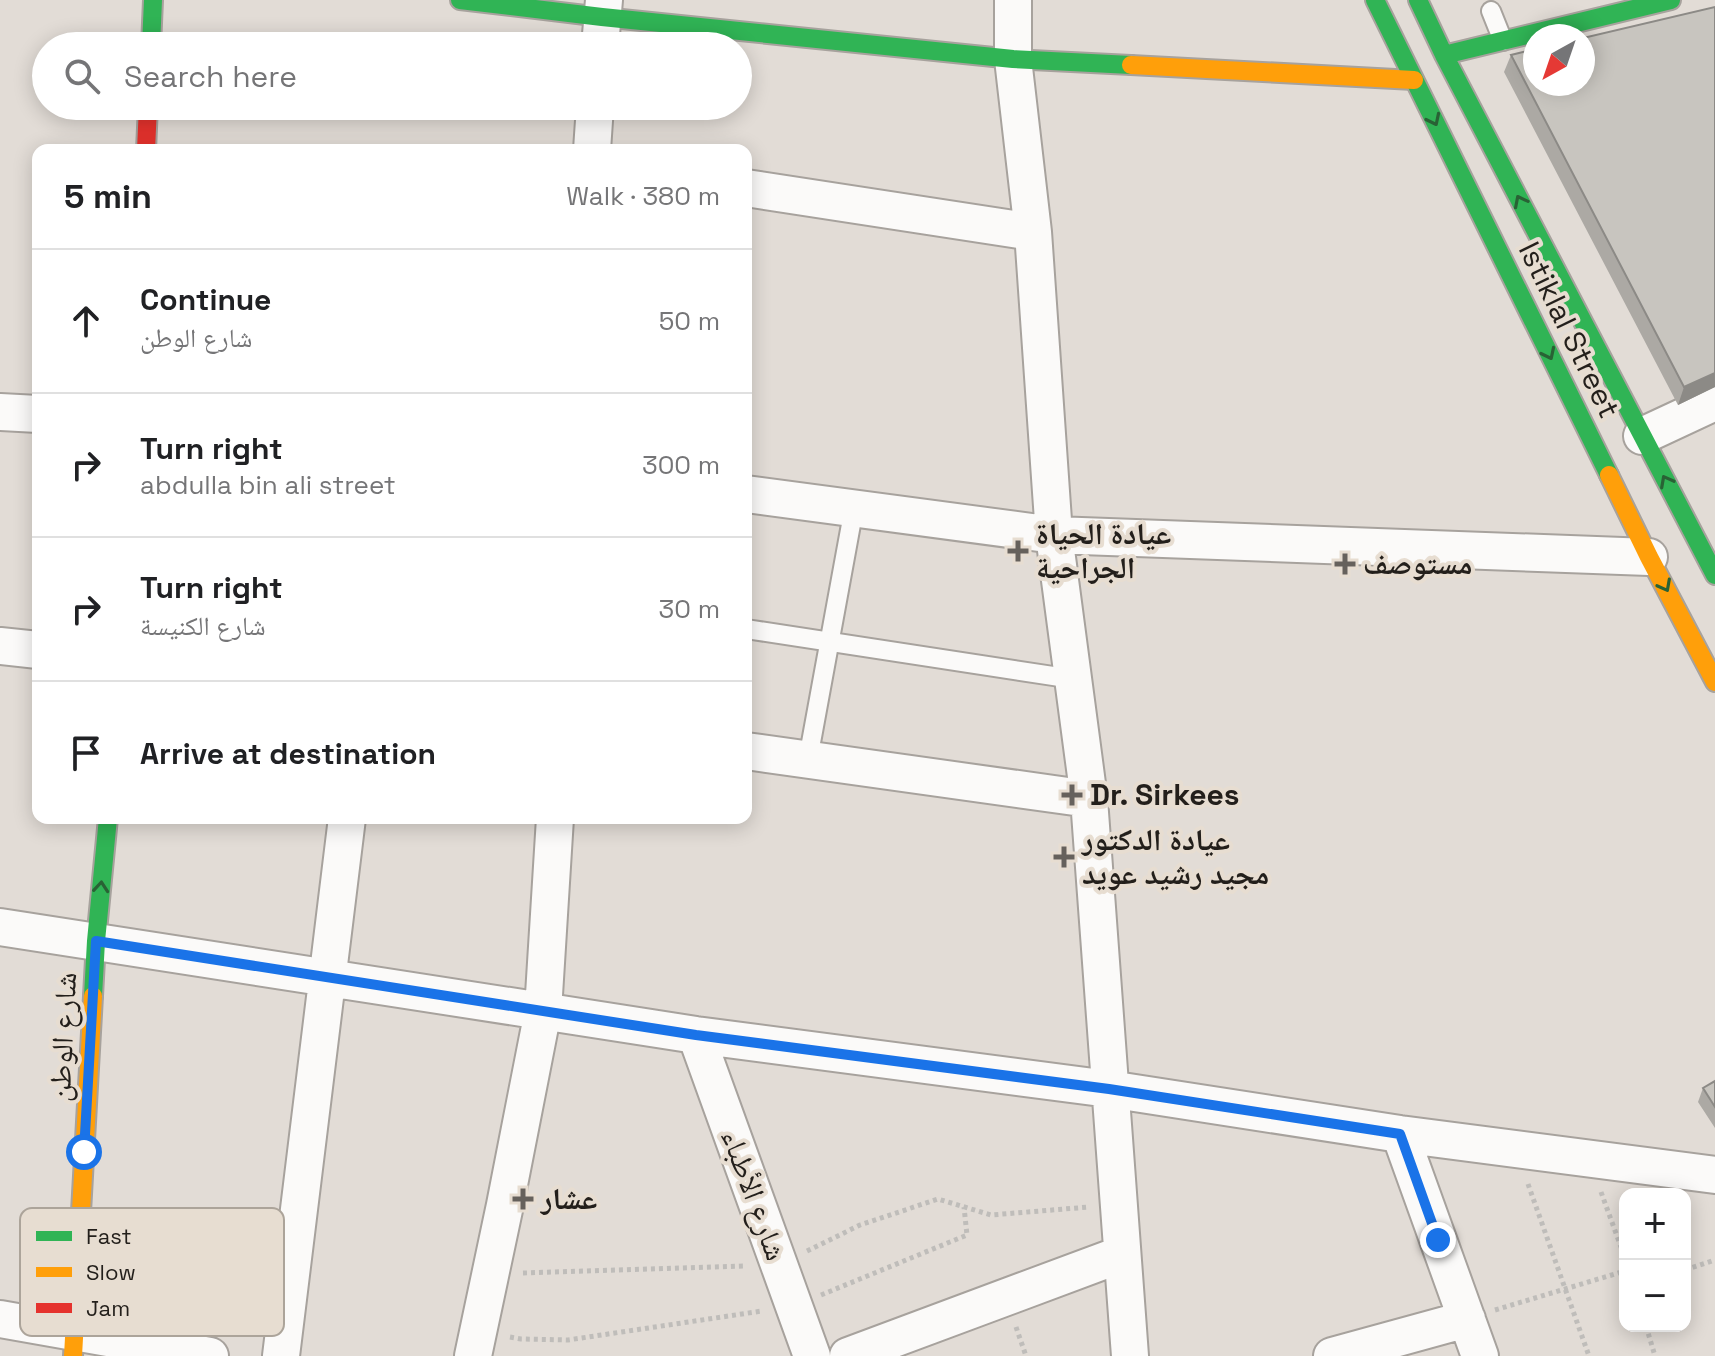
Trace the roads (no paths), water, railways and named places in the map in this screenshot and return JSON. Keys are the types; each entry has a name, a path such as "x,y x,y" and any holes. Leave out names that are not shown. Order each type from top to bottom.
{"main road":[{"path":"152,32 153,0"},
{"path":"460,0 602,21 721,32"},
{"name":"Istiklal Street","path":"1375,0 1649,557 1715,682"},
{"name":"Istiklal Street","path":"1418,0 1715,575"},
{"path":"1444,55 1578,20 1671,0"},
{"path":"752,35 1013,59 1414,80"},
{"path":"146,144 147,120"},
{"name":"شارع الوطن","path":"81,1208 96,941 107,824"}],"street":[{"path":"1013,0 1013,59 1033,232 1054,535 1089,799 1130,1356"},
{"path":"592,144 594,120"},
{"path":"752,189 1033,232"},
{"path":"1642,436 1715,402"},
{"path":"0,412 32,414"},
{"path":"752,495 1054,535 1649,557"},
{"path":"0,646 32,649"},
{"path":"752,752 1089,799"},
{"path":"284,1331 346,824"},
{"path":"475,1343 543,1011 555,824"},
{"path":"0,927 696,1035 1109,1089 1400,1134 1715,1175"},
{"name":"شارع الأطباء","path":"696,1035 812,1356"},
{"path":"1400,1134 1480,1356"},
{"path":"848,1356 1122,1254"},
{"path":"0,1319 20,1326"},
{"path":"1332,1356 1467,1319"},
{"path":"50,1336 74,1344 210,1356"},
{"path":"281,1356 283,1336"}],"lane":[{"path":"1491,11 1503,41"},
{"path":"808,759 854,508"},
{"path":"752,630 1073,679"}],"place":[{"name":"عيادة الحياة الجراحية","path":"1018,551"},
{"name":"مستوصف","path":"1345,564"},
{"name":"Dr. Sirkees","path":"1072,795"},
{"name":"عيادة الدكتور مجيد رشيد عويد","path":"1064,857"},
{"name":"عشار","path":"523,1199"}]}
